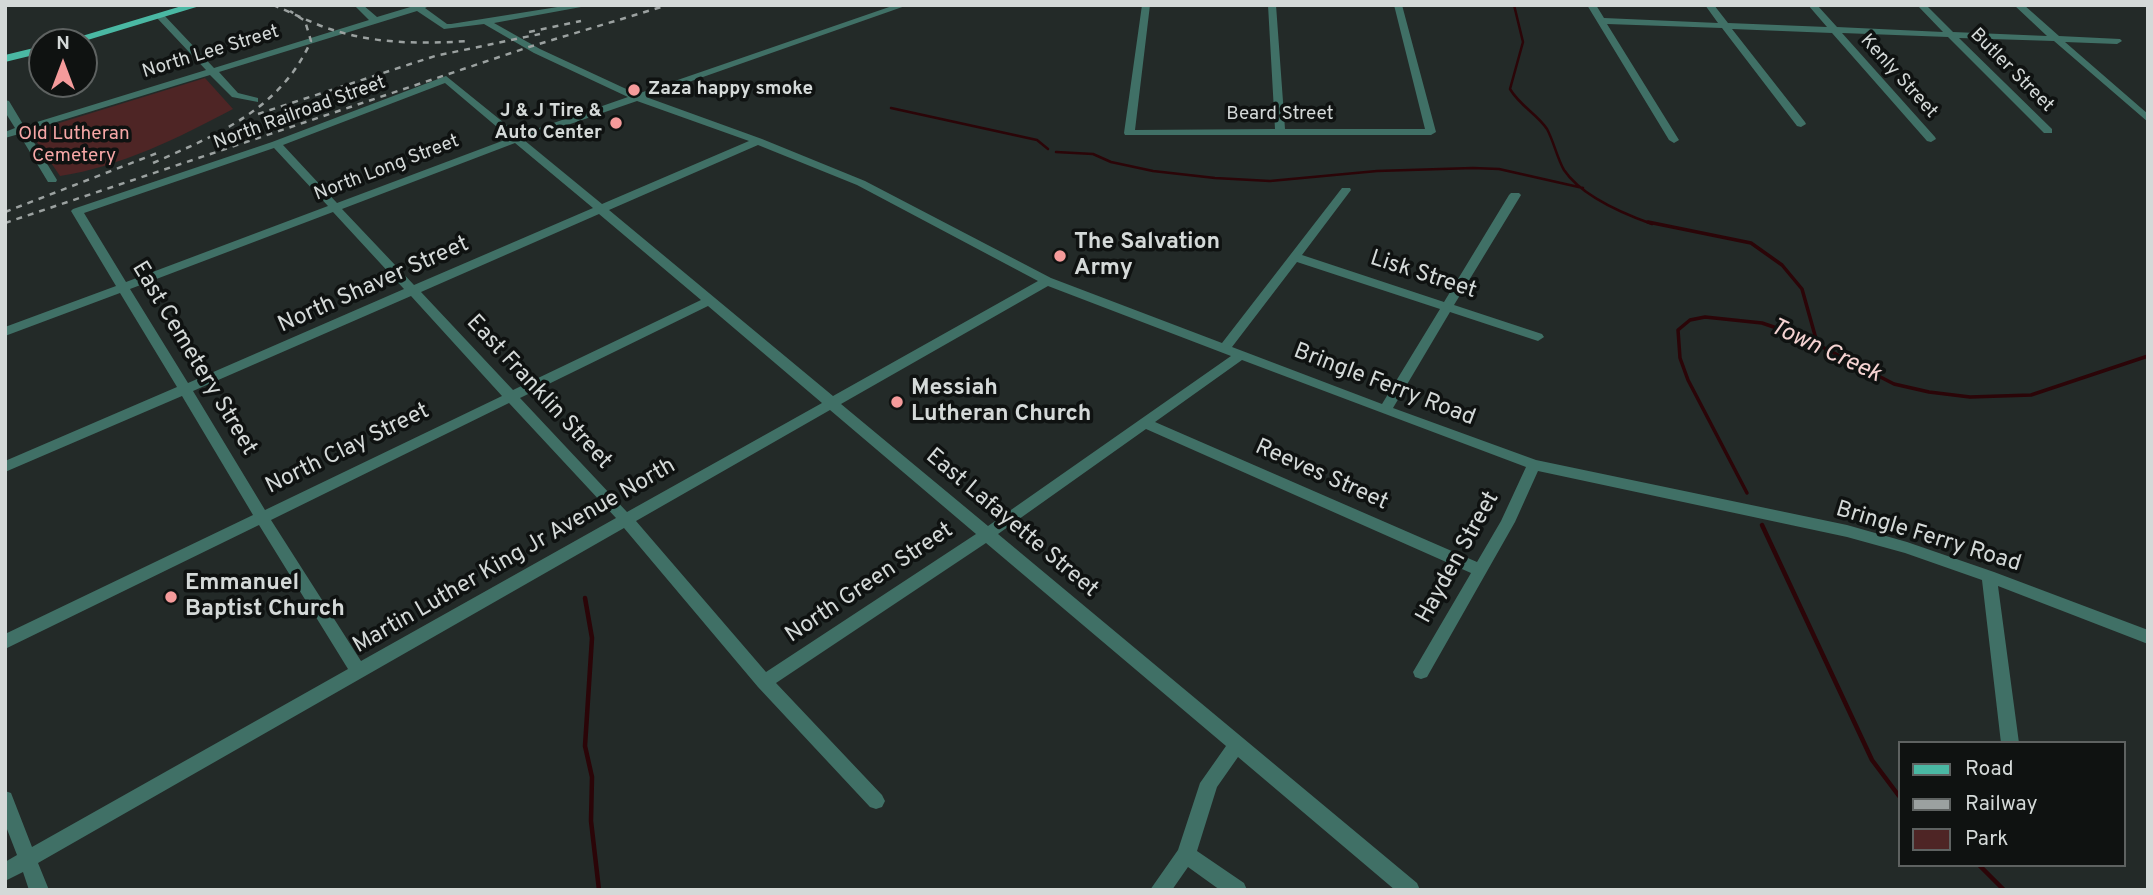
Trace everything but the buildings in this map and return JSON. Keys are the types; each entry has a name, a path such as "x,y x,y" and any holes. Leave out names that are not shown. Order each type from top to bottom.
{"main road":[{"path":"98,34 198,5"},
{"path":"5,59 28,53"}],"street":[{"path":"358,5 376,20"},
{"path":"423,6 444,26 486,22 588,5"},
{"name":"North Long Street","path":"5,332 633,96 904,5"},
{"name":"Beard Street","path":"1146,5 1129,133 1431,132 1398,5"},
{"path":"1272,5 1280,133"},
{"path":"1591,5 1674,141"},
{"path":"1709,5 1801,124"},
{"name":"Kenly Street","path":"1812,5 1931,139"},
{"name":"Butler Street","path":"1921,5 2048,131"},
{"path":"2018,5 2148,119"},
{"name":"North Lee Street","path":"5,135 423,6"},
{"path":"160,16 235,95 255,100"},
{"path":"1601,21 2117,41"},
{"name":"Bringle Ferry Road","path":"486,22 515,39 633,96 758,141 861,183 1047,281 1385,410 1534,465 1847,531 1989,576 2148,636"},
{"name":"North Railroad Street","path":"77,211 276,144 446,79 519,138"},
{"path":"5,103 52,180"},
{"name":"East Lafayette Street","path":"519,138 1410,890"},
{"name":"North Shaver Street","path":"5,467 758,141"},
{"name":"East Franklin Street","path":"276,144 627,521 764,682 876,802"},
{"path":"1225,348 1346,190"},
{"path":"1385,410 1515,195"},
{"name":"East Cemetery Street","path":"77,211 359,672"},
{"name":"Lisk Street","path":"1295,257 1538,337"},
{"name":"Martin Luther King Jr Avenue North","path":"5,872 1047,281"},
{"name":"North Clay Street","path":"5,642 711,300"},
{"name":"North Green Street","path":"764,682 988,534 1241,355"},
{"name":"Reeves Street","path":"1144,424 1480,570"},
{"name":"Hayden Street","path":"1421,672 1508,522 1534,465"},
{"path":"1989,576 2010,741"},
{"path":"1160,890 1186,855 1209,783 1237,744"},
{"path":"5,799 39,890"},
{"path":"1186,855 1237,890"}],"green space":[{"name":"Old Lutheran Cemetery","path":"205,78 233,109 171,140 105,166 60,176 30,132"}],"waterway":[{"path":"1514,5 1523,42 1510,89 1547,129 1564,170 1580,187"},
{"path":"891,108 1037,140 1048,149"},
{"path":"1056,152 1093,154 1111,162 1153,171 1215,178 1270,181 1377,171 1473,168 1499,169 1580,187"},
{"path":"1580,187 1604,203 1652,224"},
{"path":"1648,222 1751,243 1782,265 1802,289 1818,345"},
{"name":"Town Creek","path":"1747,493 1688,380 1680,358 1678,330 1690,320 1705,317 1762,323 1818,345"},
{"name":"Town Creek","path":"1818,345 1894,384 1970,397 2031,395 2148,356"},
{"name":"Town Creek","path":"1762,525 1872,760 1898,795"},
{"path":"585,598 592,638 585,746 592,777 591,821 599,890"},
{"name":"Town Creek","path":"1981,867 2004,890"}],"railway":[{"path":"273,5 296,15"},
{"path":"5,223 529,47 668,5"},
{"path":"290,11 296,15"},
{"path":"153,163 245,117 282,85 298,65 311,41 305,21 296,15"},
{"path":"296,15 326,28 366,38 417,43 468,41"},
{"path":"529,32 581,21"},
{"path":"258,114 435,56 540,34"},
{"path":"5,212 160,152"}],"place":[{"name":"Zaza happy smoke","path":"634,90"},
{"name":"J & J Tire & Auto Center","path":"616,123"},
{"name":"The Salvation Army","path":"1060,256"},
{"name":"Messiah Lutheran Church","path":"897,402"},
{"name":"Emmanuel Baptist Church","path":"171,597"}]}
